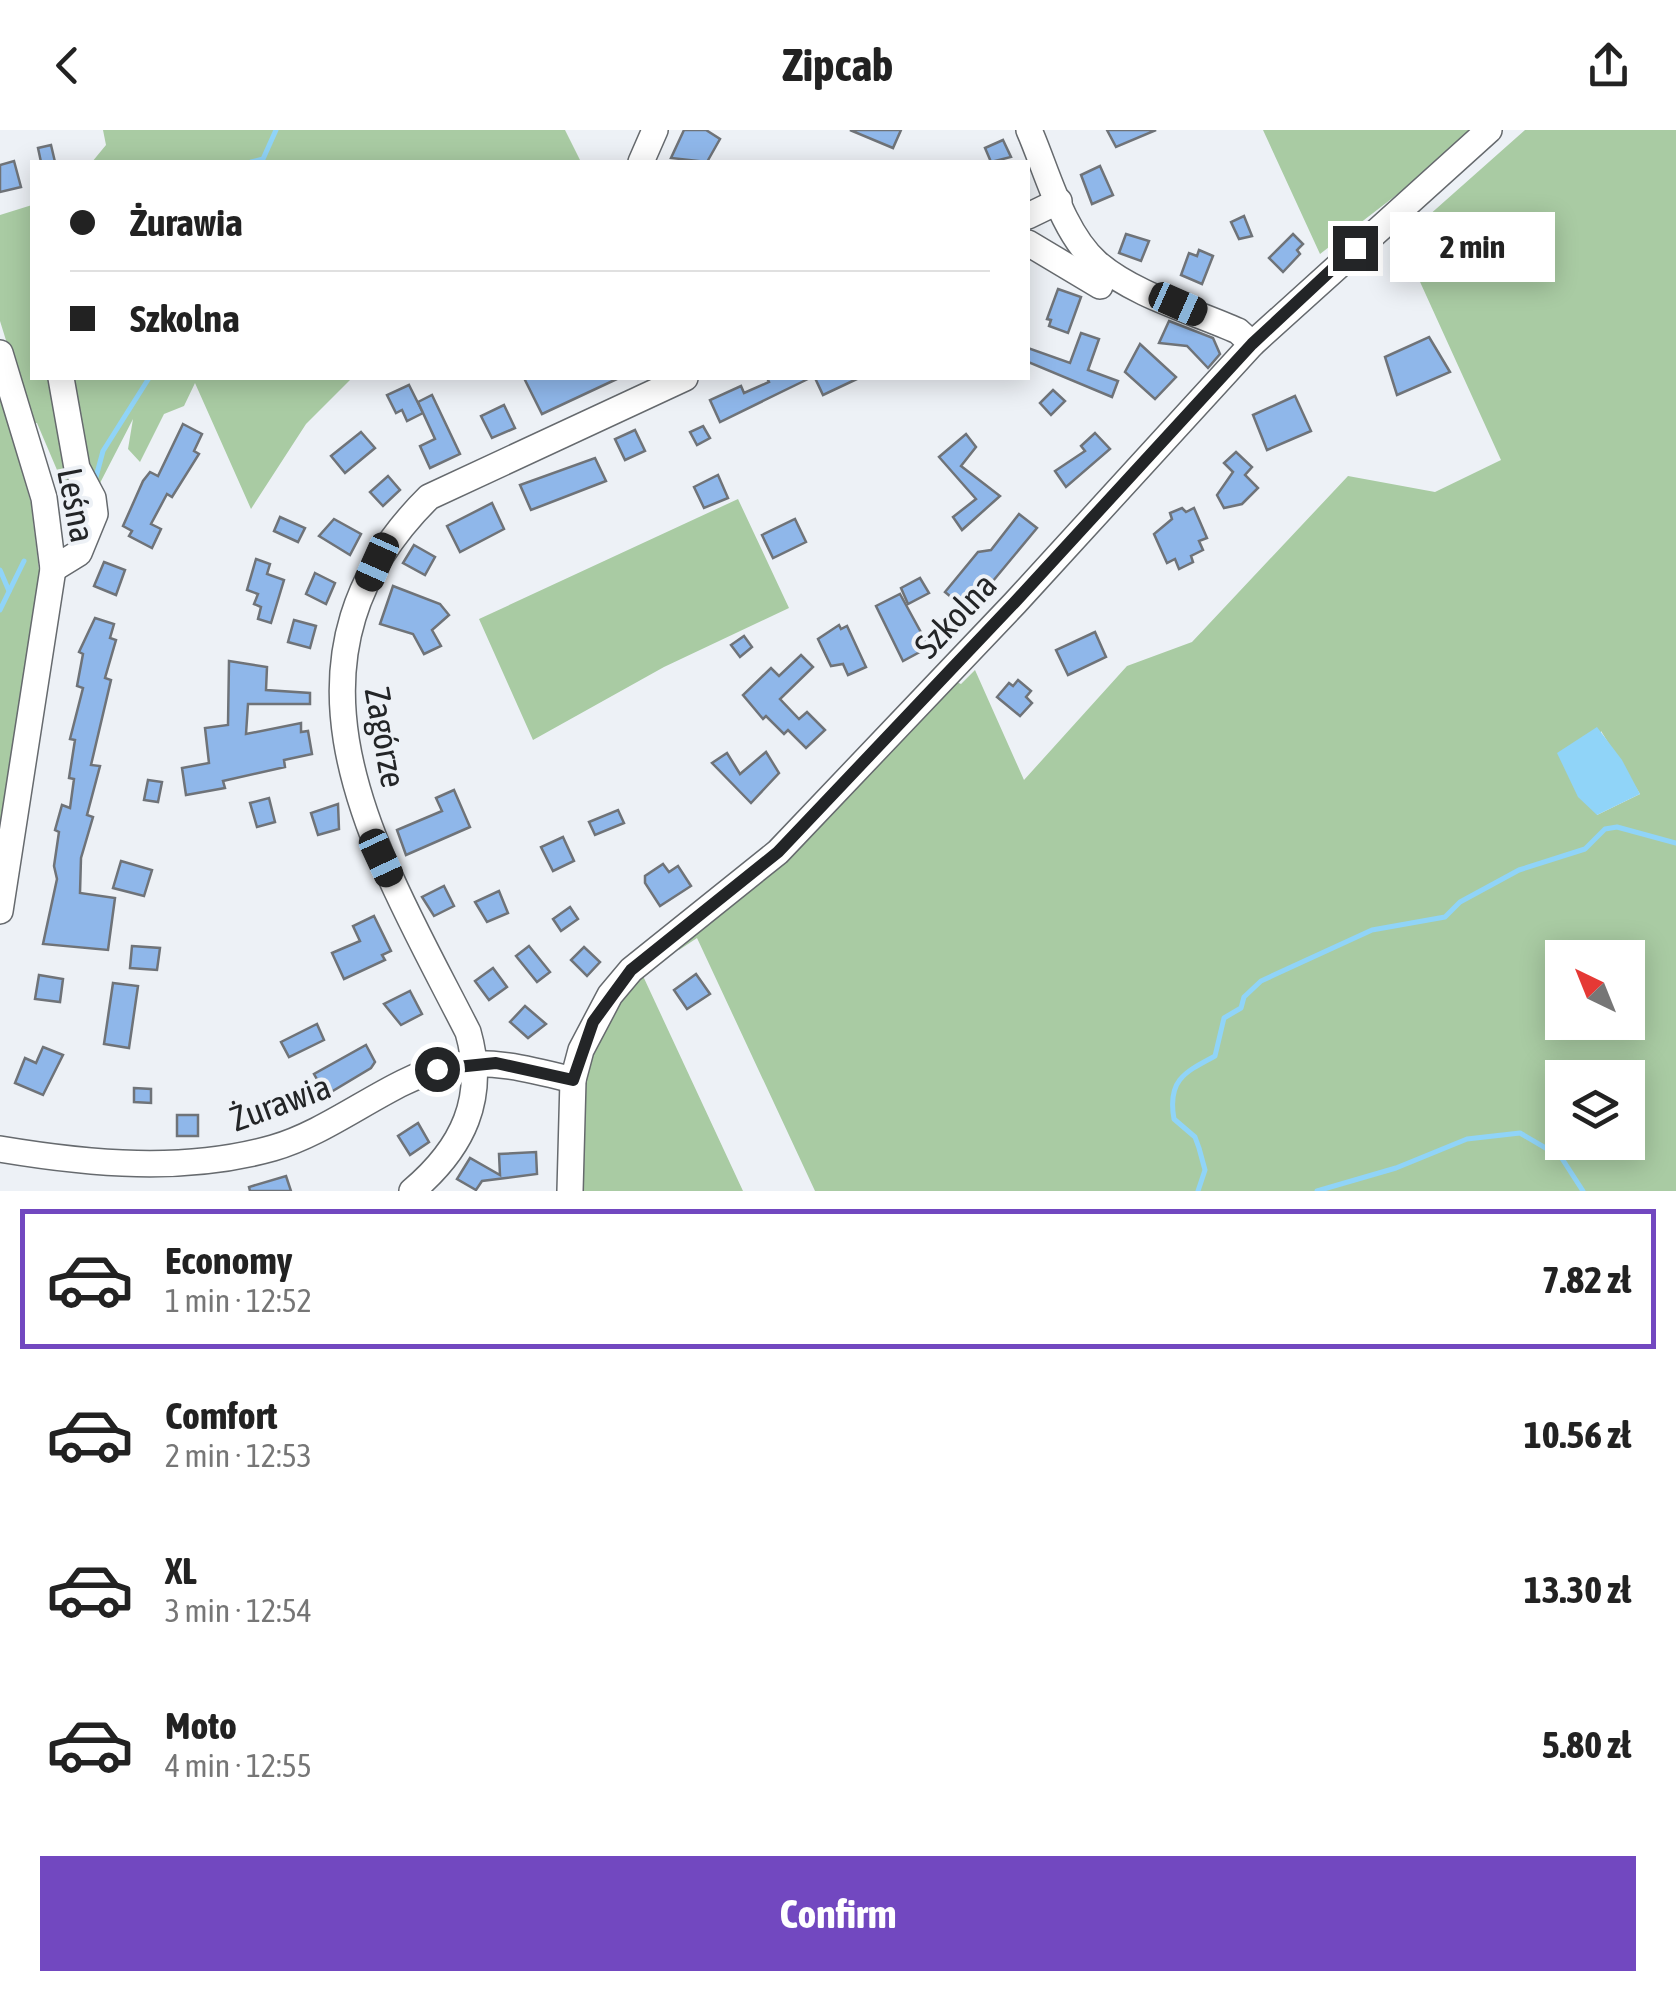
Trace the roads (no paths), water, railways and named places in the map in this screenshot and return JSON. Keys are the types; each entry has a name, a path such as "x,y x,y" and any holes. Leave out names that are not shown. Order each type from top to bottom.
{"street":[{"path":"642,160 655,130"},
{"path":"1029,130 1078,238 1106,270 1238,331 1252,344"},
{"name":"Szkolna","path":"570,1191 573,1080 593,1022 631,970 778,852 1252,344 1490,130"},
{"path":"1030,215 1060,201"},
{"path":"1030,244 1100,286"},
{"name":"Leśna","path":"0,353 44,498 54,569 0,911"},
{"path":"54,569 78,554 96,514 90,490 76,468 62,380"},
{"name":"Zagórze","path":"412,1191 442,1164 471,1109 477,1064 468,1032 372,839 360,798 341,719 339,679 359,604 398,529 430,498 681,380"},
{"name":"Żurawia","path":"0,1149 176,1176 279,1146 330,1126 427,1072 477,1064 515,1066 573,1080"}],"water":[{"path":"1597,727 1622,760 1640,794 1597,815 1578,797 1557,753"}],"waterway":[{"path":"259,160 276,130"},
{"path":"96,477 103,451 148,380"},
{"path":"0,610 24,561"},
{"path":"0,570 9,591"},
{"path":"1198,1191 1205,1170 1195,1137 1174,1119 1173,1095 1187,1073 1215,1056 1224,1018 1241,1008 1244,997 1261,981 1372,930 1445,917 1460,902 1519,870 1585,849 1605,829 1617,827 1676,843"},
{"path":"1317,1191 1396,1168 1467,1139 1520,1133 1561,1157 1583,1191"}]}
